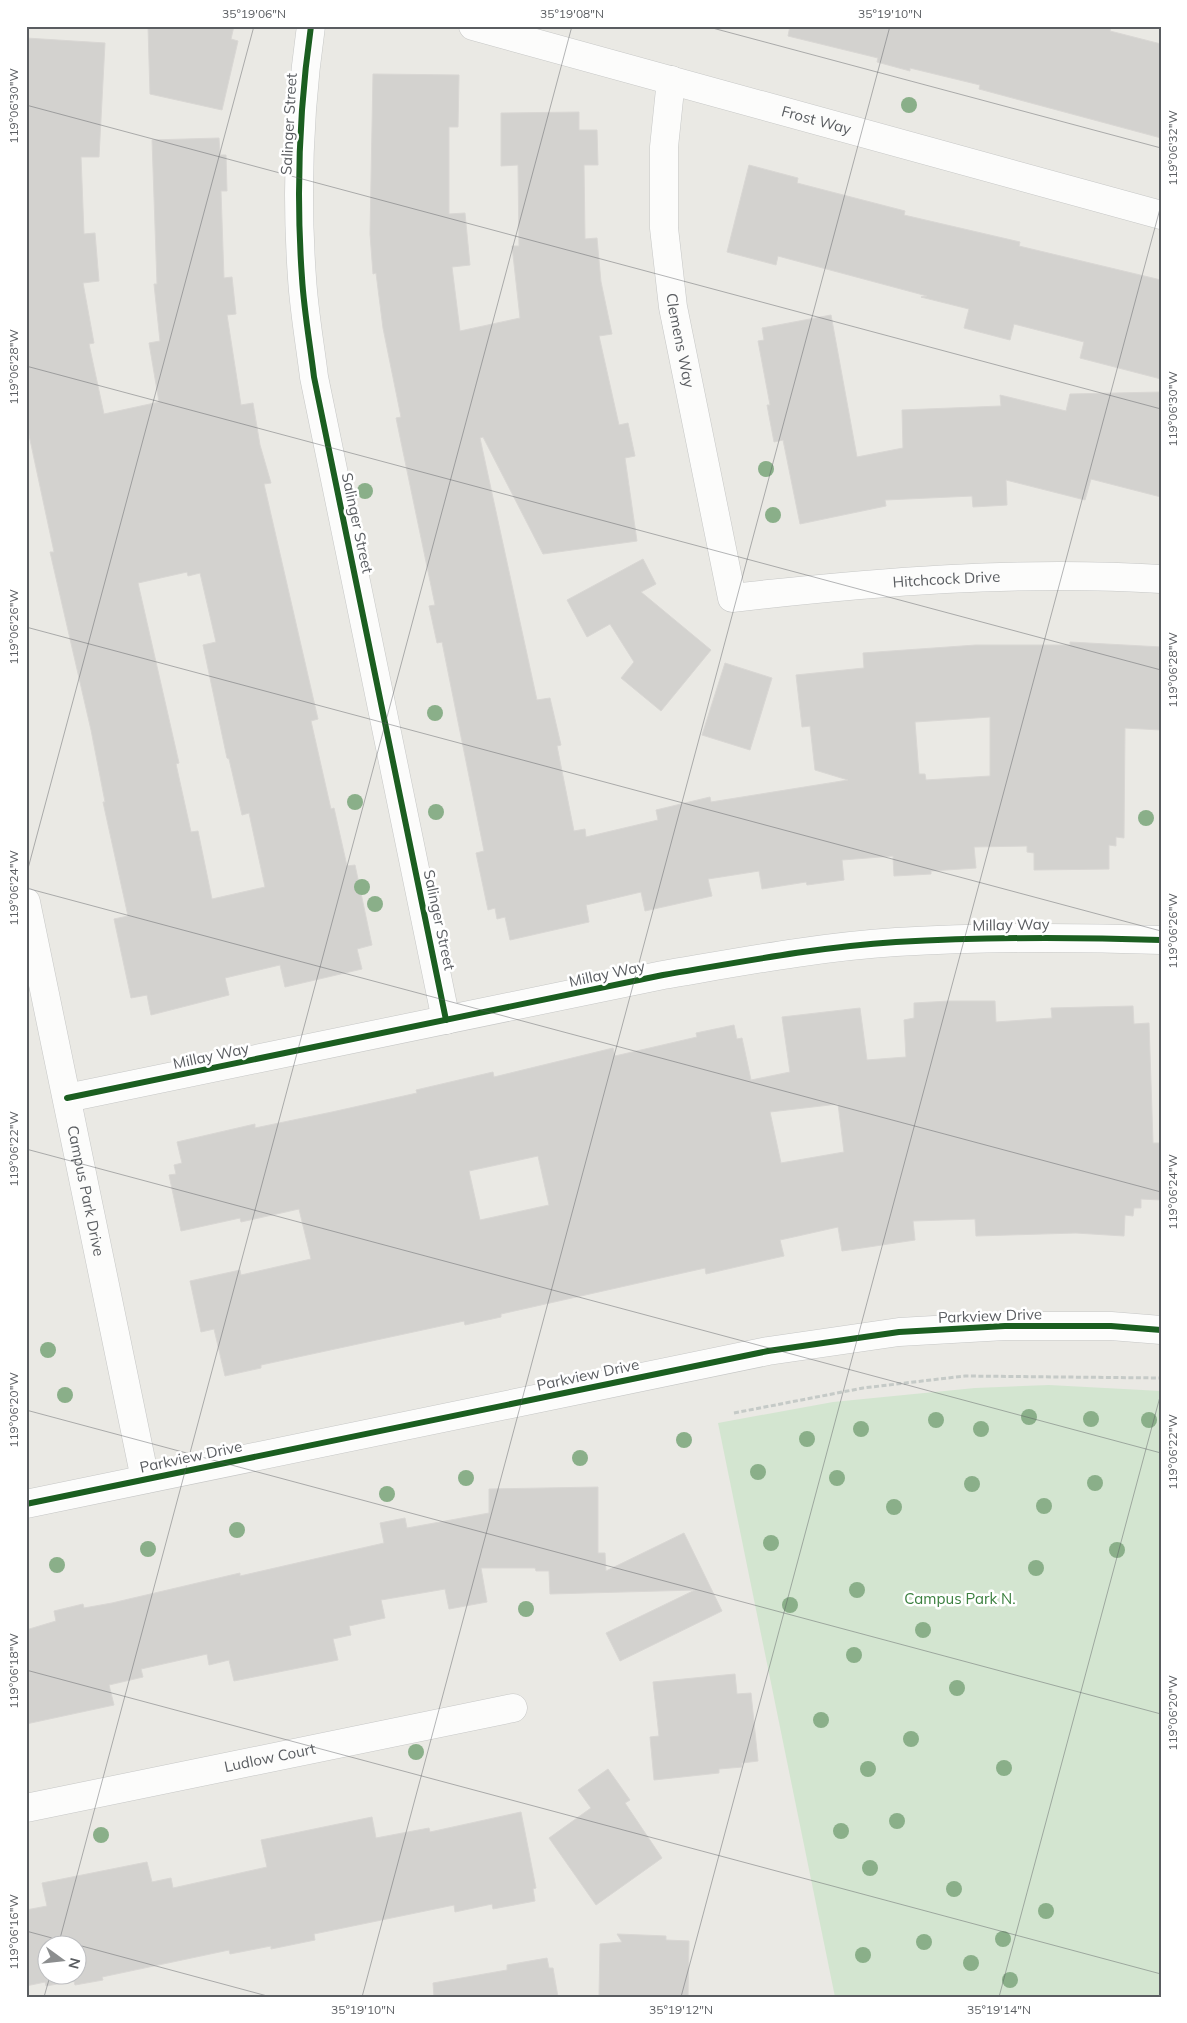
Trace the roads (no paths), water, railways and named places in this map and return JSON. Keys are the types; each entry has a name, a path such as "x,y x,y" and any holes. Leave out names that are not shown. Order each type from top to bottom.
{"street":[{"name":"Salinger Street","path":"311,26 303,81 298,180 302,279 314,377 446,1020"},
{"name":"Frost Way","path":"473,26 1161,215"},
{"name":"Clemens Way","path":"670,80 664,147 664,228 673,307 732,598"},
{"name":"Hitchcock Drive","path":"732,598 850,584 969,577 1127,577 1161,579"},
{"name":"Campus Park Drive","path":"26,902 145,1479"},
{"name":"Millay Way","path":"67,1098 663,975 762,958 894,942 1027,936 1161,940"},
{"name":"Parkview Drive","path":"26,1504 768,1351 899,1332 1005,1326 1111,1326 1161,1330"},
{"name":"Ludlow Court","path":"26,1808 513,1708"}],"park label":[{"name":"Campus Park N.","path":"960,1599"}]}
